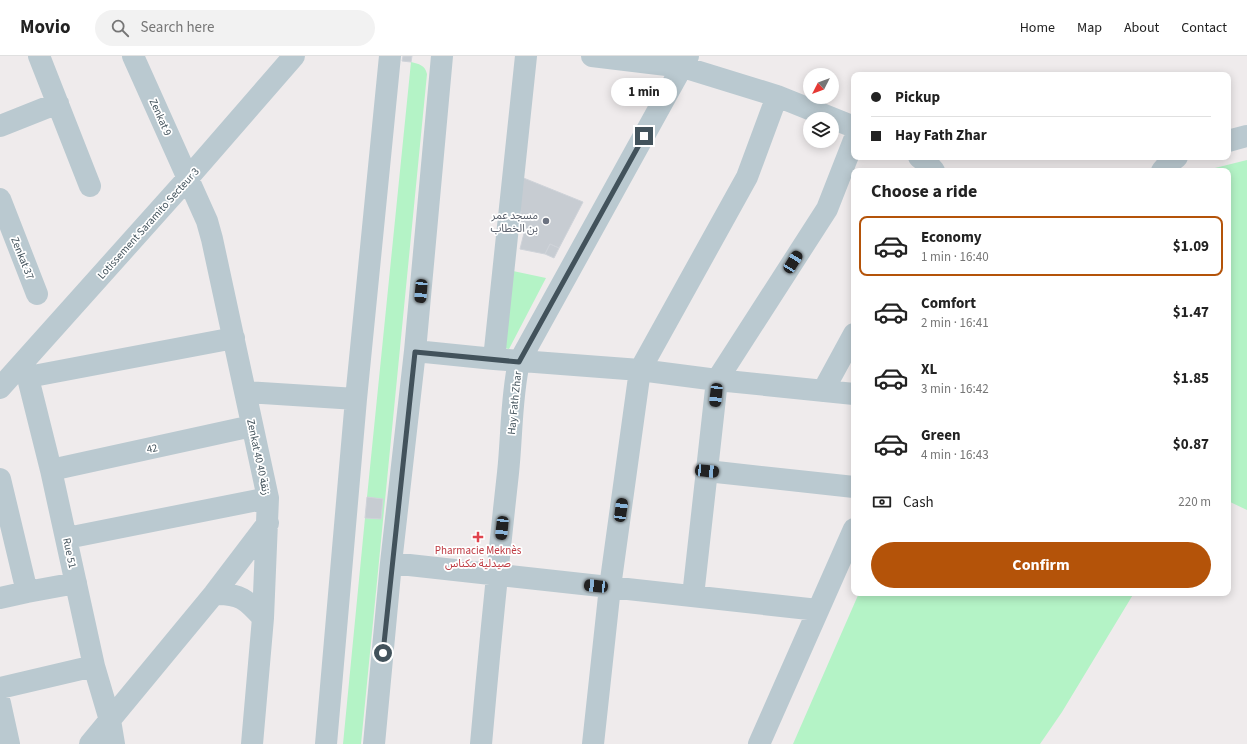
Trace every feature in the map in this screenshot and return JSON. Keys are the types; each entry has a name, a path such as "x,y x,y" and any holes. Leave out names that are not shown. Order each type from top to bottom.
{"street":[{"path":"39,56 90,186"},
{"name":"Zenkat 9","path":"133,56 188,178"},
{"name":"Lotissement Saramito Secteur 3","path":"0,388 26,369 294,56"},
{"path":"326,744 356,399 390,56"},
{"path":"374,744 415,352 442,56"},
{"path":"494,360 526,56"},
{"path":"592,56 685,61 851,126"},
{"name":"Hay Fath Zhar","path":"481,744 515,378 519,362 685,61"},
{"path":"593,744 610,587 640,370 747,177 777,96"},
{"path":"0,126 58,103"},
{"path":"1231,140 1247,136"},
{"path":"693,596 718,380 827,209 851,148"},
{"path":"923,160 931,168"},
{"path":"1165,168 1173,160"},
{"name":"Zenkat 40 زنقة 40","path":"188,178 207,221 212,239 268,498 263,618 252,744"},
{"name":"Zenkat 37","path":"0,199 37,294"},
{"path":"26,369 234,338"},
{"path":"823,391 851,340"},
{"path":"415,352 494,360 640,370 718,380 851,394"},
{"name":"Rue 51","path":"26,369 67,538 94,666 110,720 114,744"},
{"path":"245,392 356,399"},
{"name":"42","path":"51,470 252,426"},
{"path":"707,471 851,487"},
{"path":"0,479 27,592"},
{"path":"67,538 268,498"},
{"path":"90,744 214,594 268,523"},
{"path":"759,744 851,536"},
{"path":"392,563 818,610"},
{"path":"0,598 76,583"},
{"path":"214,594 229,593 243,599 263,618"},
{"path":"0,688 94,666"},
{"path":"0,702 9,744"}],"green space":[{"path":"411,62 419,64 423,67 427,74 361,744 343,744 365,518 381,519 383,499 367,497"},
{"path":"1247,160 1247,510 1231,502 1231,168 1215,168"},
{"path":"513,271 546,278 509,349 504,348"},
{"path":"858,596 1132,596 1062,712 1040,744 793,744"}],"building":[{"path":"403,56 412,56 411,62 402,61"},
{"name":"مسجد عمر بن الخطاب","path":"521,177 583,202 559,248 550,244 545,254 520,249 524,233 519,231 521,211 518,211"},
{"path":"550,244 559,248 554,258 545,254"},
{"path":"367,497 383,499 381,519 365,518"}],"place":[{"name":"مسجد عمر بن الخطاب","path":"546,221"},
{"name":"Pharmacie Meknès صيدلية مكناس","path":"478,537"}],"route":[{"path":"383,653 415,352 519,362 528,343 644,136"}]}
